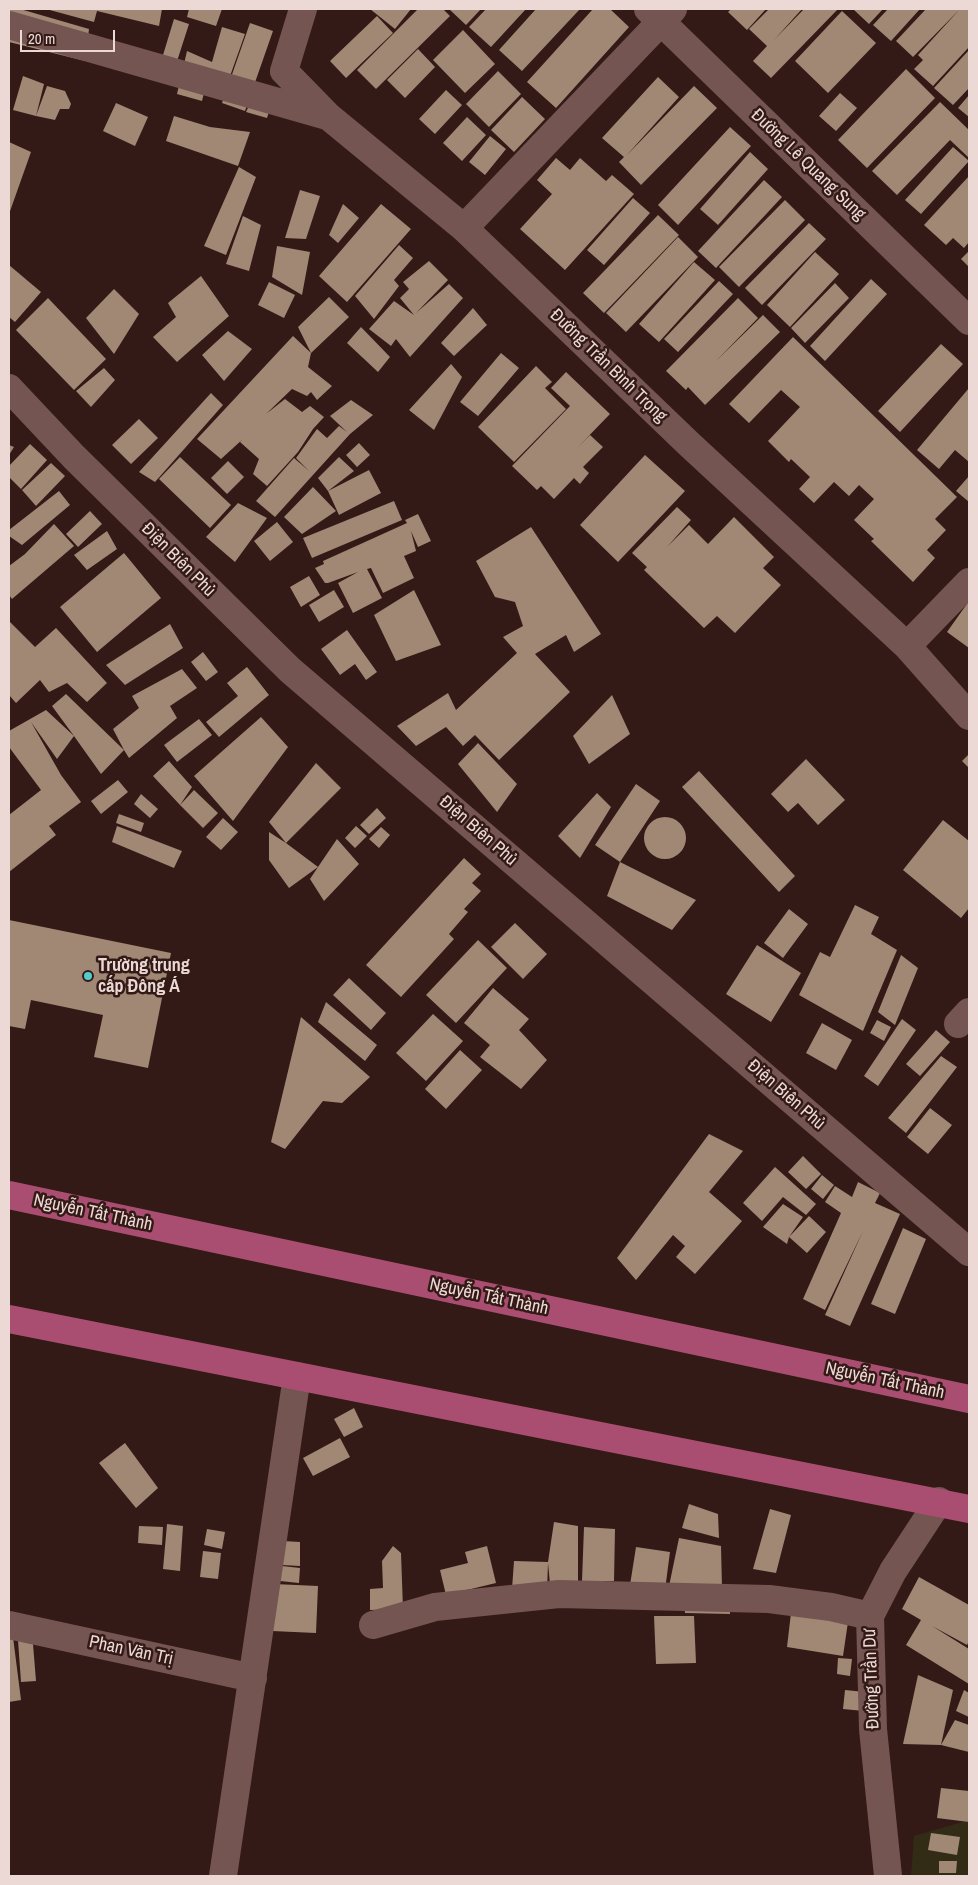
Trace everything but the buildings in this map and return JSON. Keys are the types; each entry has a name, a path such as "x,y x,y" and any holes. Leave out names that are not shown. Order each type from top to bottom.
{"main road":[{"name":"Nguyễn Tất Thành","path":"9,1195 969,1399"},
{"path":"9,1320 969,1508"}],"street":[{"name":"Đường Trần Bình Trọng","path":"303,9 284,71 328,116 464,228 689,444 907,646 969,716"},
{"path":"464,228 661,13"},
{"name":"Đường Lê Quang Sung","path":"661,13 969,321"},
{"path":"9,25 328,116"},
{"name":"Điện Biên Phủ","path":"9,388 74,457 290,670 969,1252"},
{"path":"907,646 969,582"},
{"path":"224,1876 297,1376"},
{"name":"Đường Trần Dư","path":"888,1876 873,1729 870,1616 893,1571 939,1501"},
{"path":"373,1625 436,1606 559,1594 769,1599 832,1607 870,1616"},
{"name":"Phan Văn Trị","path":"9,1625 253,1678"}],"shaded area":[{"path":"969,1820 969,1876 911,1876 914,1836"}],"place":[{"name":"Trường trung cấp Đông Á","path":"88,976"}]}
